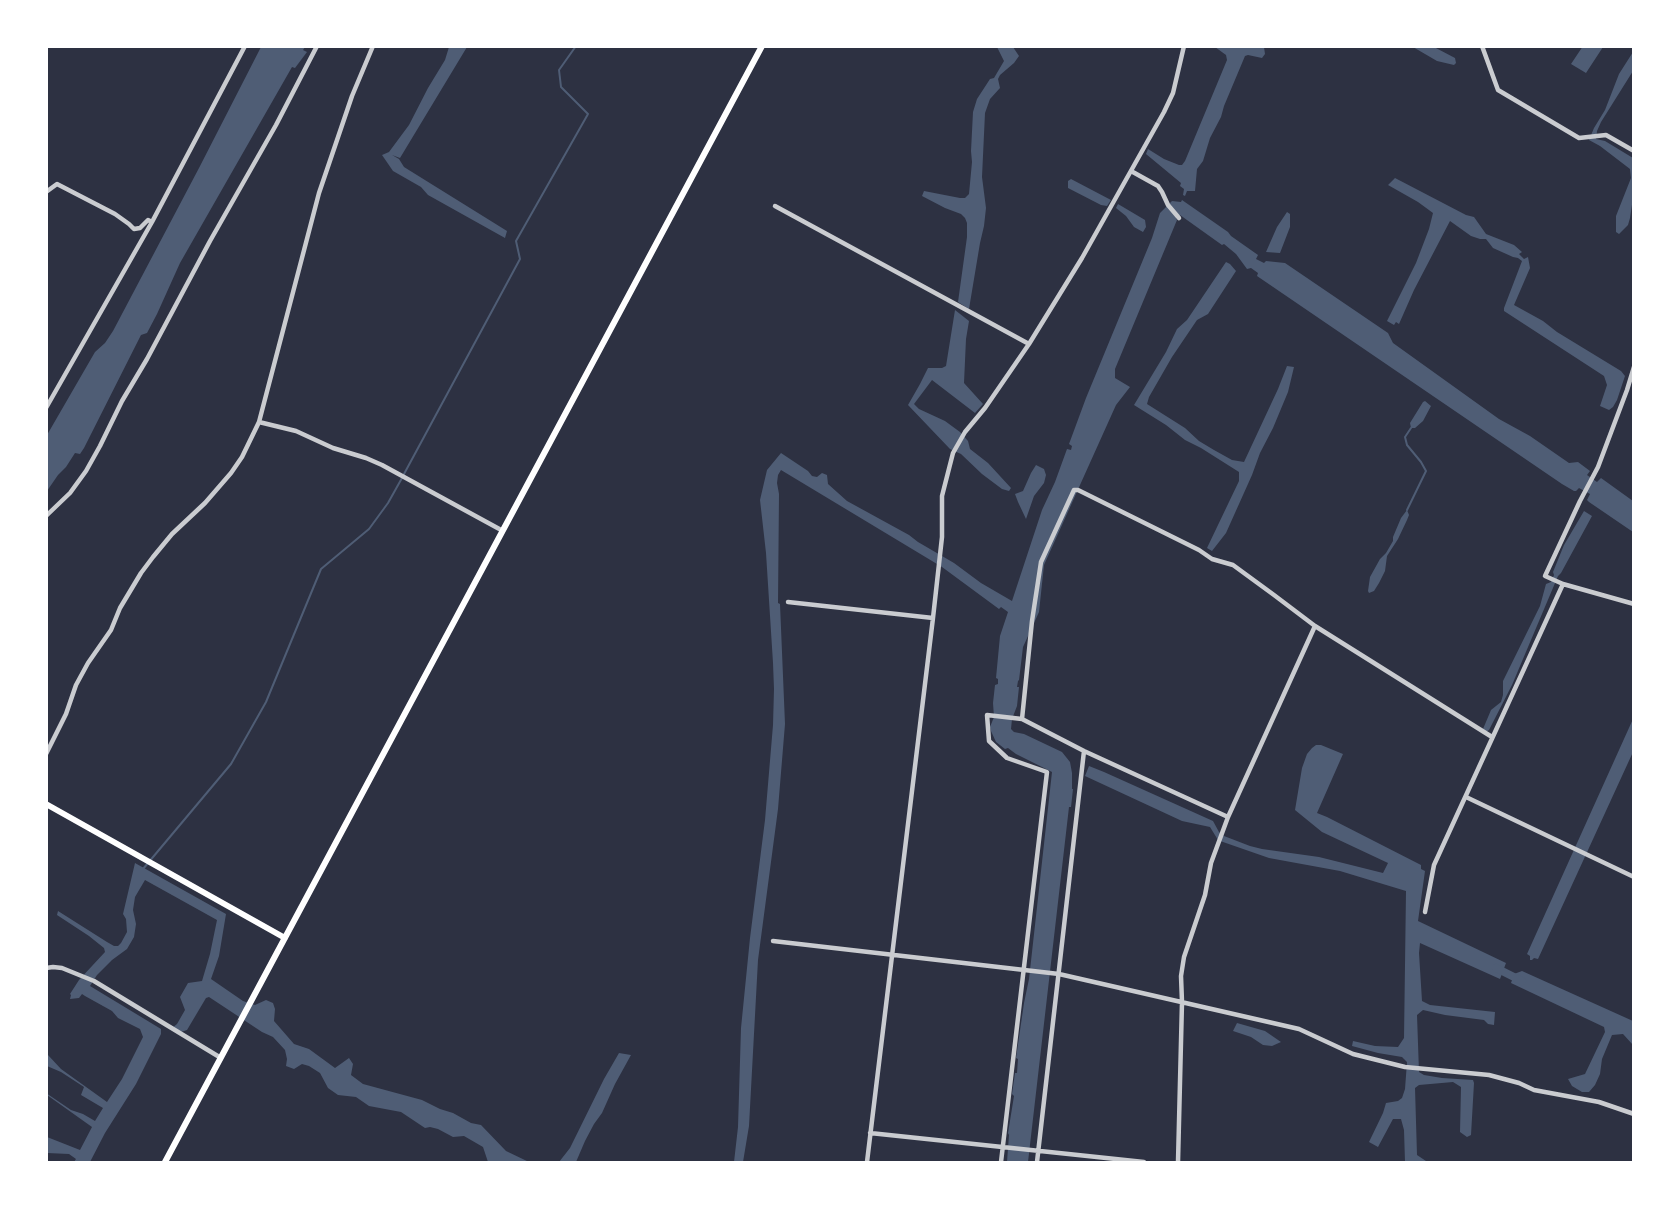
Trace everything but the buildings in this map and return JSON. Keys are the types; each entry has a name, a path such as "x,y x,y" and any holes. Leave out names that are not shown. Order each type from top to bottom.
{"main road":[{"path":"165,1162 762,46"},
{"path":"46,804 285,938"}],"street":[{"path":"46,408 152,222 245,46"},
{"path":"46,516 70,493 100,446 122,401 276,125 317,46"},
{"path":"46,754 66,714 76,685 111,630 120,608 141,573 172,534 205,503 231,473 242,458 259,422 319,193 348,107 373,46"},
{"path":"867,1162 933,618 941,543 942,496 953,453 965,432 986,408 1029,344 1082,258 1164,112 1173,93 1184,46"},
{"path":"1482,46 1498,90 1579,138 1606,135 1634,151"},
{"path":"1131,171 1158,186 1168,205 1179,218"},
{"path":"46,192 57,184 115,214 134,229 140,228 148,220 152,222"},
{"path":"775,206 1029,344"},
{"path":"1634,367 1598,467 1545,576 1563,585 1634,604"},
{"path":"259,422 296,431 333,448 374,462 503,531"},
{"path":"1022,719 1032,621 1041,562 1074,490 1078,490 1212,559 1233,565 1315,626 1492,737"},
{"path":"1425,912 1434,865 1563,585"},
{"path":"788,602 933,618"},
{"path":"1178,1162 1181,976 1184,957 1205,894 1211,863 1228,818 1315,626"},
{"path":"1001,1162 1026,970 1047,772 1007,758 989,741 987,715 1022,719 1084,751 1228,818"},
{"path":"1037,1162 1036,1151 1056,974 1084,751"},
{"path":"1466,797 1634,876"},
{"path":"773,942 1056,974 1299,1029 1353,1054 1405,1067 1489,1075 1519,1083 1534,1090 1599,1102 1632,1114"},
{"path":"46,968 54,966 94,981 221,1058"},
{"path":"870,1133 1144,1162"}],"water":[{"path":"1583,46 1603,47 1586,73 1571,64"},
{"path":"261,47 305,47 303,50 307,52 295,68 292,67 180,263 157,314 147,333 141,335 84,448 80,454 75,453 47,491 47,435 95,352 113,331"},
{"path":"449,47 467,47 400,158 392,155 399,159 404,167 507,231 505,238 428,195 421,187 393,171 382,155 389,152 409,125 445,60"},
{"path":"997,47 1013,47 1019,56 1000,75 998,79 1000,88 990,99 985,113 982,177 986,208 969,309 958,302 967,237 965,218 922,196 924,191 960,198 965,198 969,194 973,112 977,99 1004,61"},
{"path":"1215,47 1264,47 1265,54 1262,58 1245,56 1221,117 1210,138 1203,161 1197,169 1195,191 1187,191 1185,196 1183,195 1184,189 1180,186 1181,183 1146,154 1148,149 1179,165 1185,161 1227,60 1226,55"},
{"path":"1413,47 1434,47 1455,58 1456,63 1454,65 1437,61"},
{"path":"1633,52 1633,71 1601,122 1596,139 1605,141 1633,158 1633,198 1630,218 1628,225 1619,234 1616,232 1616,216 1631,178 1630,169 1589,140 1605,110 1619,74"},
{"path":"1395,178 1474,217 1486,234 1514,245 1522,252 1519,254 1524,259 1528,257 1530,268 1514,305 1621,371 1625,376 1613,407 1609,410 1600,406 1607,385 1604,376 1504,311 1522,261 1493,248 1486,239 1471,236 1450,221 1399,324 1396,322 1394,325 1387,321 1416,263 1433,213 1388,185"},
{"path":"1071,179 1111,200 1107,206 1101,205 1068,188 1068,181"},
{"path":"1182,200 1258,255 1256,259 1264,263 1266,261 1285,263 1388,333 1393,343 1499,419 1530,436 1569,463 1578,462 1590,471 1587,475 1597,482 1601,478 1633,501 1633,532 1589,502 1587,500 1590,494 1579,488 1574,491 1562,484 1257,276 1258,273 1251,268 1247,269 1236,254 1224,244 1222,245 1180,215 1176,218 1115,369 1115,378 1130,387 1116,405 1044,565 1039,612 1023,647 1017,687 1019,687 1017,706 1011,729 1062,752 1070,762 1073,789 1071,807 1069,807 1028,1162 1007,1162 1008,1133 1014,1096 1012,1094 1015,1073 1017,1073 1018,1059 1016,1058 1029,979 1052,772 1008,748 1005,749 996,742 991,731 995,685 998,684 996,678 1000,636 1008,612 1001,607 999,609 942,567 781,470 777,483 779,494 778,603 780,604 785,724 778,809 758,960 749,1126 743,1162 734,1162 738,1127 741,1028 765,820 773,725 773,663 760,500 767,470 781,453 812,476 817,477 822,473 827,475 828,484 847,501 909,535 1012,601 1042,510 1067,449 1071,450 1072,446 1069,444 1086,398 1152,238 1160,213 1172,201 1181,202"},
{"path":"1118,204 1145,220 1146,227 1143,232 1134,227 1116,208"},
{"path":"1287,212 1290,214 1290,227 1280,253 1266,252 1277,227"},
{"path":"1226,262 1236,271 1208,314 1197,320 1172,357 1147,404 1214,450 1232,460 1244,462 1287,366 1294,367 1288,392 1273,428 1226,533 1212,551 1207,548 1239,481 1239,472 1185,440 1134,405 1177,329 1187,320"},
{"path":"955,310 969,321 964,383 983,404 975,413 932,380 914,404 960,432 968,441 970,449 988,463 1011,488 1009,491 1002,489 961,454 950,449 908,405 928,368 946,366"},
{"path":"1425,401 1431,406 1423,421 1415,428 1411,428 1410,423"},
{"path":"1036,465 1044,469 1046,475 1044,483 1034,496 1026,519 1015,494 1023,491"},
{"path":"1407,510 1409,515 1387,556 1385,571 1374,591 1369,593 1370,577 1393,541 1401,518"},
{"path":"1584,511 1592,516 1558,576 1512,685 1486,732 1483,729 1491,710 1501,702 1503,681 1540,606 1546,584 1551,582 1564,545"},
{"path":"1633,719 1633,752 1538,959 1530,960 1527,954"},
{"path":"1316,745 1343,754 1317,813 1421,865 1421,869 1425,871 1418,921 1506,963 1500,979 1420,943 1422,1001 1430,1005 1495,1012 1494,1025 1484,1020 1423,1010 1417,1015 1419,1072 1442,1078 1473,1080 1474,1083 1471,1135 1467,1137 1460,1132 1461,1087 1453,1082 1419,1085 1415,1088 1417,1155 1426,1161 1437,1162 1405,1162 1404,1130 1401,1119 1393,1119 1378,1147 1369,1142 1386,1103 1402,1098 1407,1062 1402,1057 1352,1046 1353,1041 1375,1046 1398,1047 1404,1038 1406,891 1340,871 1269,858 1223,842 1218,840 1210,827 1182,821 1085,776 1089,766 1104,772 1213,821 1224,836 1250,846 1319,857 1383,873 1388,863 1322,832 1295,810 1302,768 1307,754"},
{"path":"135,863 226,914 219,956 211,979 243,1001 255,1005 266,1000 273,1003 274,1021 294,1044 309,1049 335,1068 349,1058 353,1064 351,1075 363,1084 422,1100 471,1123 481,1125 506,1151 529,1162 488,1162 483,1147 464,1136 453,1137 438,1129 425,1128 401,1112 369,1106 356,1097 338,1095 328,1088 320,1073 309,1066 302,1064 294,1069 286,1066 285,1050 273,1037 209,997 206,998 187,1030 181,1032 172,1028 185,1010 180,997 188,983 202,981 217,920 145,880 135,897 134,937 127,949 97,975 90,986 161,1029 161,1034 136,1084 105,1133 90,1162 74,1162 76,1159 69,1154 47,1153 47,1137 80,1150 92,1127 46,1093 71,1110 95,1121 103,1108 81,1095 84,1087 47,1066 48,1055 61,1069 107,1102 122,1079 143,1037 140,1029 118,1018 112,1011 82,994 79,998 70,999 70,994 79,980 105,952 104,948 89,936 57,915 58,911 107,942 118,946 127,932 126,919 123,914"},
{"path":"1522,971 1633,1021 1633,1045 1623,1034 1612,1035 1602,1059 1600,1074 1589,1092 1582,1092 1572,1086 1568,1079 1585,1074 1605,1032 1604,1027 1511,983 1514,974"},
{"path":"1237,1023 1265,1031 1281,1042 1272,1046 1263,1045 1251,1037 1233,1031"},
{"path":"619,1053 631,1055 576,1162 559,1162 570,1148"}],"waterway":[{"path":"404,474 520,259 516,241 588,114 561,87 559,70 576,46"},
{"path":"1407,510 1426,471 1407,445 1405,437 1411,428"},
{"path":"143,869 231,764 266,702 321,569 369,529 388,503 402,478"},
{"path":"1496,968 1522,981"}]}
